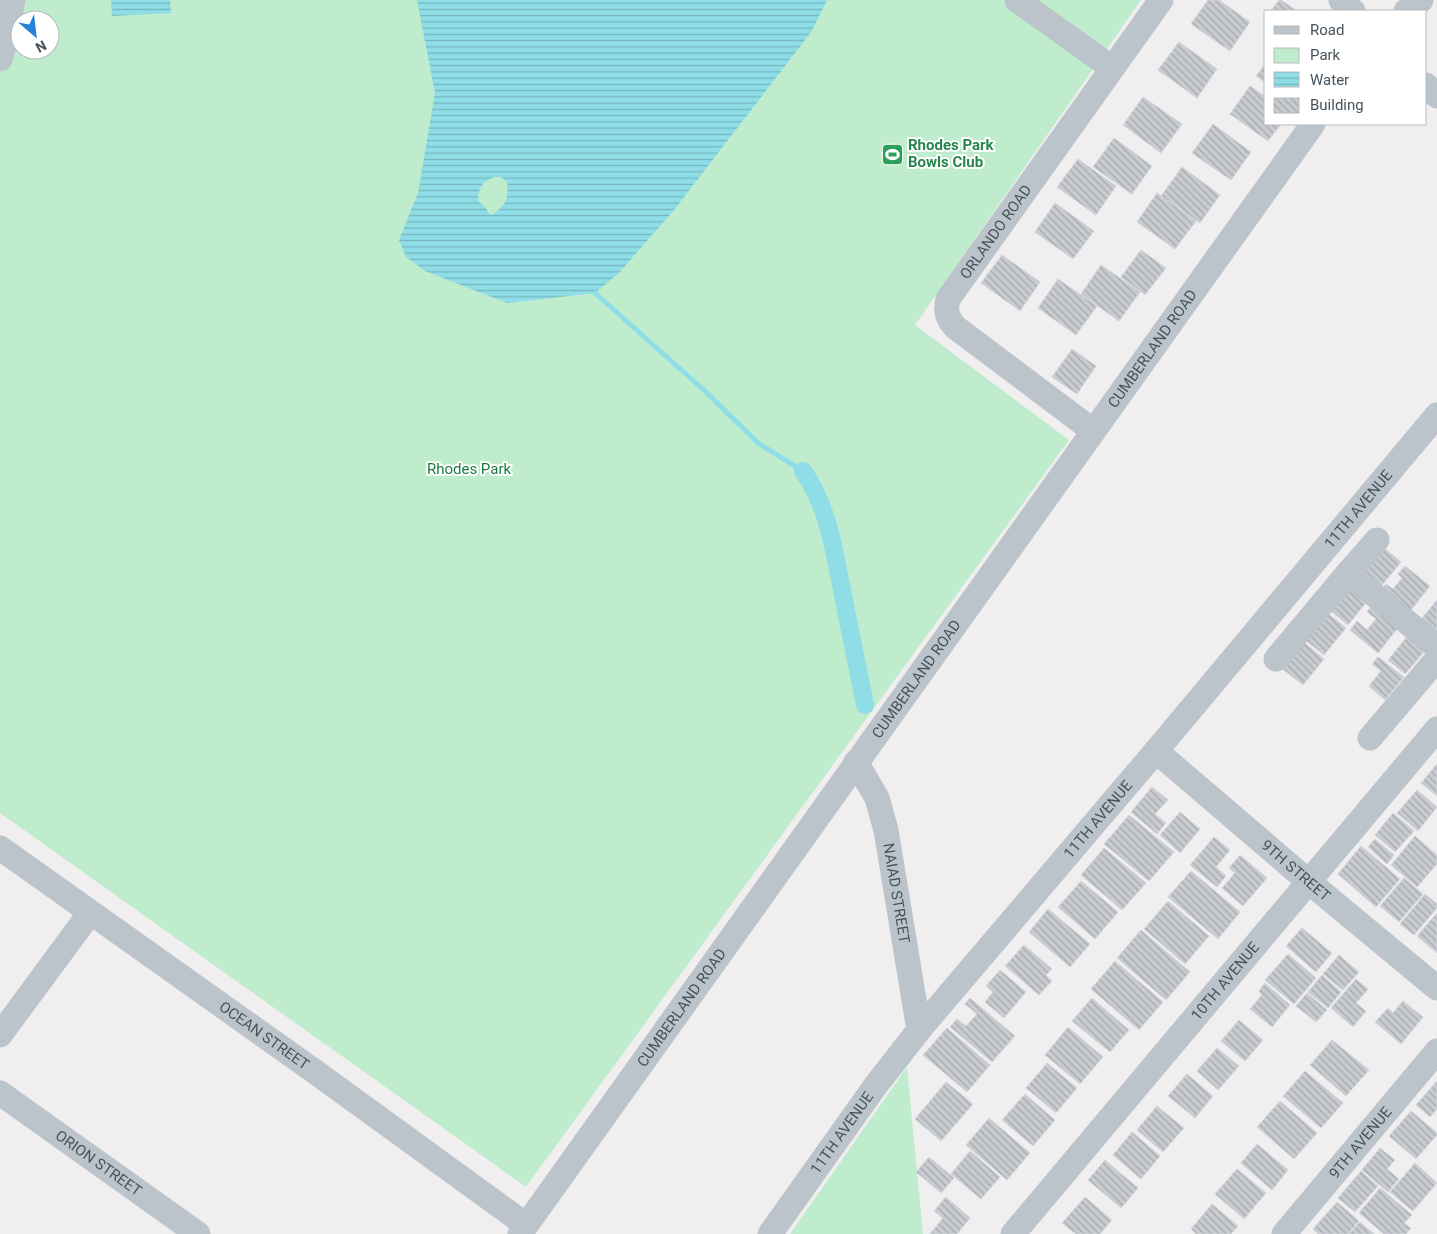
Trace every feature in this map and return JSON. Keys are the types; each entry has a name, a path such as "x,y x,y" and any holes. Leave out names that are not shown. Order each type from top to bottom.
{"street":[{"path":"0,59 6,43 14,0"},
{"path":"1017,0 1112,68"},
{"name":"ORLANDO ROAD","path":"1092,430 955,327 946,313 948,299 1161,0"},
{"path":"1341,0 1352,10"},
{"path":"1407,10 1421,0"},
{"path":"1427,85 1437,96"},
{"name":"CUMBERLAND ROAD","path":"523,1229 1092,430 1312,125"},
{"name":"11TH AVENUE","path":"770,1234 876,1085 919,1030 1156,751 1437,415"},
{"path":"1276,659 1377,540"},
{"path":"1348,573 1437,647"},
{"path":"1370,738 1437,659"},
{"name":"10TH AVENUE","path":"1013,1234 1437,728"},
{"name":"9TH STREET","path":"1156,751 1437,988"},
{"name":"NAIAD STREET","path":"856,762 877,798 886,830 919,1030"},
{"name":"OCEAN STREET","path":"0,848 314,1071 523,1229"},
{"path":"0,1035 90,913"},
{"name":"9TH AVENUE","path":"1284,1234 1437,1051"},
{"name":"ORION STREET","path":"0,1093 198,1234"}],"green space":[{"name":"Rhodes Park","path":"0,0 1141,0 915,325 1069,440 526,1187 0,813"},
{"path":"907,1067 923,1234 790,1234"}],"water":[{"path":"111,0 170,0 171,13 112,16"},
{"path":"417,0 827,0 812,31 674,210 618,274 595,293 507,303 425,271 406,257 399,240 418,193 435,93","holes":["494,177 501,177 507,182 507,198 501,208 492,215 478,201 479,192 486,181"]}],"building":[{"path":"1208,0 1219,0 1250,22 1230,51 1191,24"},
{"path":"1281,0 1296,10 1272,10"},
{"path":"1179,42 1217,69 1197,98 1158,70"},
{"path":"1264,66 1264,82 1256,76"},
{"path":"1250,86 1264,96 1264,125 1280,125 1268,141 1230,114"},
{"path":"1143,97 1182,124 1161,153 1123,125"},
{"path":"1213,124 1251,152 1231,180 1192,153"},
{"path":"1114,138 1152,166 1132,194 1093,167"},
{"path":"1078,159 1116,186 1096,215 1057,187"},
{"path":"1182,167 1220,195 1200,223 1161,196"},
{"path":"1157,193 1196,221 1175,249 1137,222"},
{"path":"1055,203 1094,231 1073,259 1035,232"},
{"path":"1141,250 1166,268 1145,295 1121,277"},
{"path":"1002,255 1040,282 1020,311 981,283"},
{"path":"1101,265 1140,292 1119,321 1081,294"},
{"path":"1058,279 1097,306 1076,335 1038,308"},
{"path":"1072,349 1096,366 1077,394 1052,377"},
{"path":"1379,544 1401,562 1378,590 1356,573"},
{"path":"1405,566 1430,586 1407,615 1379,593 1386,584 1393,589 1402,578 1398,574"},
{"path":"1349,581 1370,598 1348,625 1327,608"},
{"path":"1437,600 1437,640 1417,624"},
{"path":"1375,602 1401,624 1378,653 1350,630 1357,621 1367,630 1376,619 1367,612"},
{"path":"1320,607 1346,628 1324,655 1299,635"},
{"path":"1411,632 1429,646 1405,674 1388,660"},
{"path":"1301,640 1324,659 1303,685 1280,667"},
{"path":"1378,657 1404,677 1385,700 1369,686 1381,671 1372,664"},
{"path":"1437,764 1437,796 1421,783"},
{"path":"1152,787 1168,800 1155,814 1166,823 1157,834 1131,812"},
{"path":"1417,790 1437,807 1418,831 1397,813"},
{"path":"1180,812 1200,829 1180,853 1160,835"},
{"path":"1393,813 1414,831 1395,852 1375,835"},
{"path":"1129,815 1174,852 1149,881 1104,844"},
{"path":"1415,836 1437,855 1437,864 1417,887 1391,865"},
{"path":"1214,837 1230,850 1216,867 1226,876 1217,887 1190,865"},
{"path":"1375,839 1394,855 1387,864 1368,847"},
{"path":"1361,846 1400,879 1376,907 1338,874"},
{"path":"1104,848 1146,883 1122,910 1081,875"},
{"path":"1240,855 1267,878 1243,906 1222,888 1235,873 1229,868"},
{"path":"1191,871 1240,912 1218,939 1168,897"},
{"path":"1404,878 1423,894 1399,922 1380,906"},
{"path":"1081,881 1118,912 1095,939 1058,907"},
{"path":"1425,894 1437,904 1437,908 1414,935 1400,924"},
{"path":"1168,901 1209,936 1185,964 1144,929"},
{"path":"1048,909 1090,944 1070,967 1029,932"},
{"path":"1437,913 1437,953 1417,936"},
{"path":"1302,928 1332,953 1316,972 1286,946"},
{"path":"1141,930 1190,972 1166,1000 1117,958"},
{"path":"1024,945 1052,969 1046,975 1052,981 1039,995 1005,966"},
{"path":"1288,954 1316,978 1294,1004 1265,980"},
{"path":"1339,955 1359,972 1343,990 1323,974"},
{"path":"1115,961 1163,1002 1139,1030 1091,989"},
{"path":"1000,970 1026,992 1004,1018 985,1002 993,992 986,986"},
{"path":"1322,975 1341,992 1328,1008 1308,992"},
{"path":"1356,979 1368,989 1356,1003 1366,1011 1353,1027 1331,1008"},
{"path":"1265,983 1290,1005 1272,1027 1250,1009 1262,995 1259,991"},
{"path":"1307,993 1327,1010 1316,1022 1296,1006"},
{"path":"970,998 1015,1036 992,1062 950,1027 957,1019 966,1026 977,1014 965,1004"},
{"path":"1092,998 1129,1030 1110,1052 1072,1021"},
{"path":"1403,1001 1423,1017 1401,1044 1375,1022 1388,1008 1393,1013"},
{"path":"1239,1020 1263,1040 1245,1061 1221,1041"},
{"path":"1068,1027 1103,1057 1080,1084 1045,1055"},
{"path":"947,1028 990,1065 967,1092 923,1055"},
{"path":"1332,1040 1369,1070 1346,1096 1310,1065"},
{"path":"1217,1048 1239,1066 1218,1090 1197,1071"},
{"path":"1047,1063 1077,1088 1056,1113 1026,1088"},
{"path":"1305,1071 1343,1103 1321,1128 1283,1096"},
{"path":"1187,1074 1213,1096 1195,1118 1168,1096"},
{"path":"1437,1081 1437,1109 1430,1117 1416,1105"},
{"path":"946,1082 973,1104 941,1141 915,1119"},
{"path":"1025,1094 1055,1120 1033,1146 1002,1120"},
{"path":"1280,1101 1317,1133 1294,1159 1257,1127"},
{"path":"1157,1106 1184,1128 1163,1152 1137,1130"},
{"path":"1411,1111 1437,1133 1416,1159 1389,1136"},
{"path":"989,1118 1030,1153 1007,1180 966,1145"},
{"path":"1132,1132 1160,1156 1141,1179 1113,1155"},
{"path":"1257,1144 1288,1170 1272,1190 1241,1163"},
{"path":"1380,1148 1395,1160 1387,1169 1399,1179 1388,1192 1362,1170"},
{"path":"970,1151 1000,1177 981,1199 951,1174"},
{"path":"929,1157 954,1178 941,1193 916,1172"},
{"path":"1105,1160 1138,1188 1121,1208 1088,1180"},
{"path":"1415,1163 1437,1183 1413,1211 1390,1192"},
{"path":"1237,1169 1266,1193 1244,1219 1215,1194"},
{"path":"1361,1171 1378,1186 1355,1212 1338,1198"},
{"path":"1380,1188 1412,1215 1404,1223 1411,1228 1406,1234 1384,1234 1359,1213"},
{"path":"946,1197 970,1218 957,1234 930,1234 943,1218 934,1211"},
{"path":"1085,1197 1112,1220 1100,1234 1076,1234 1062,1223"},
{"path":"1337,1202 1359,1221 1348,1234 1318,1234 1313,1229"},
{"path":"1212,1204 1238,1226 1231,1234 1196,1234 1191,1229"},
{"path":"1360,1222 1374,1234 1349,1234"}],"waterway":[{"path":"595,293 706,392 758,443 803,471"},
{"path":"803,471 812,485 825,515 837,563 865,705"}],"place":[{"name":"Rhodes Park Bowls Club","path":"892,154"}]}
